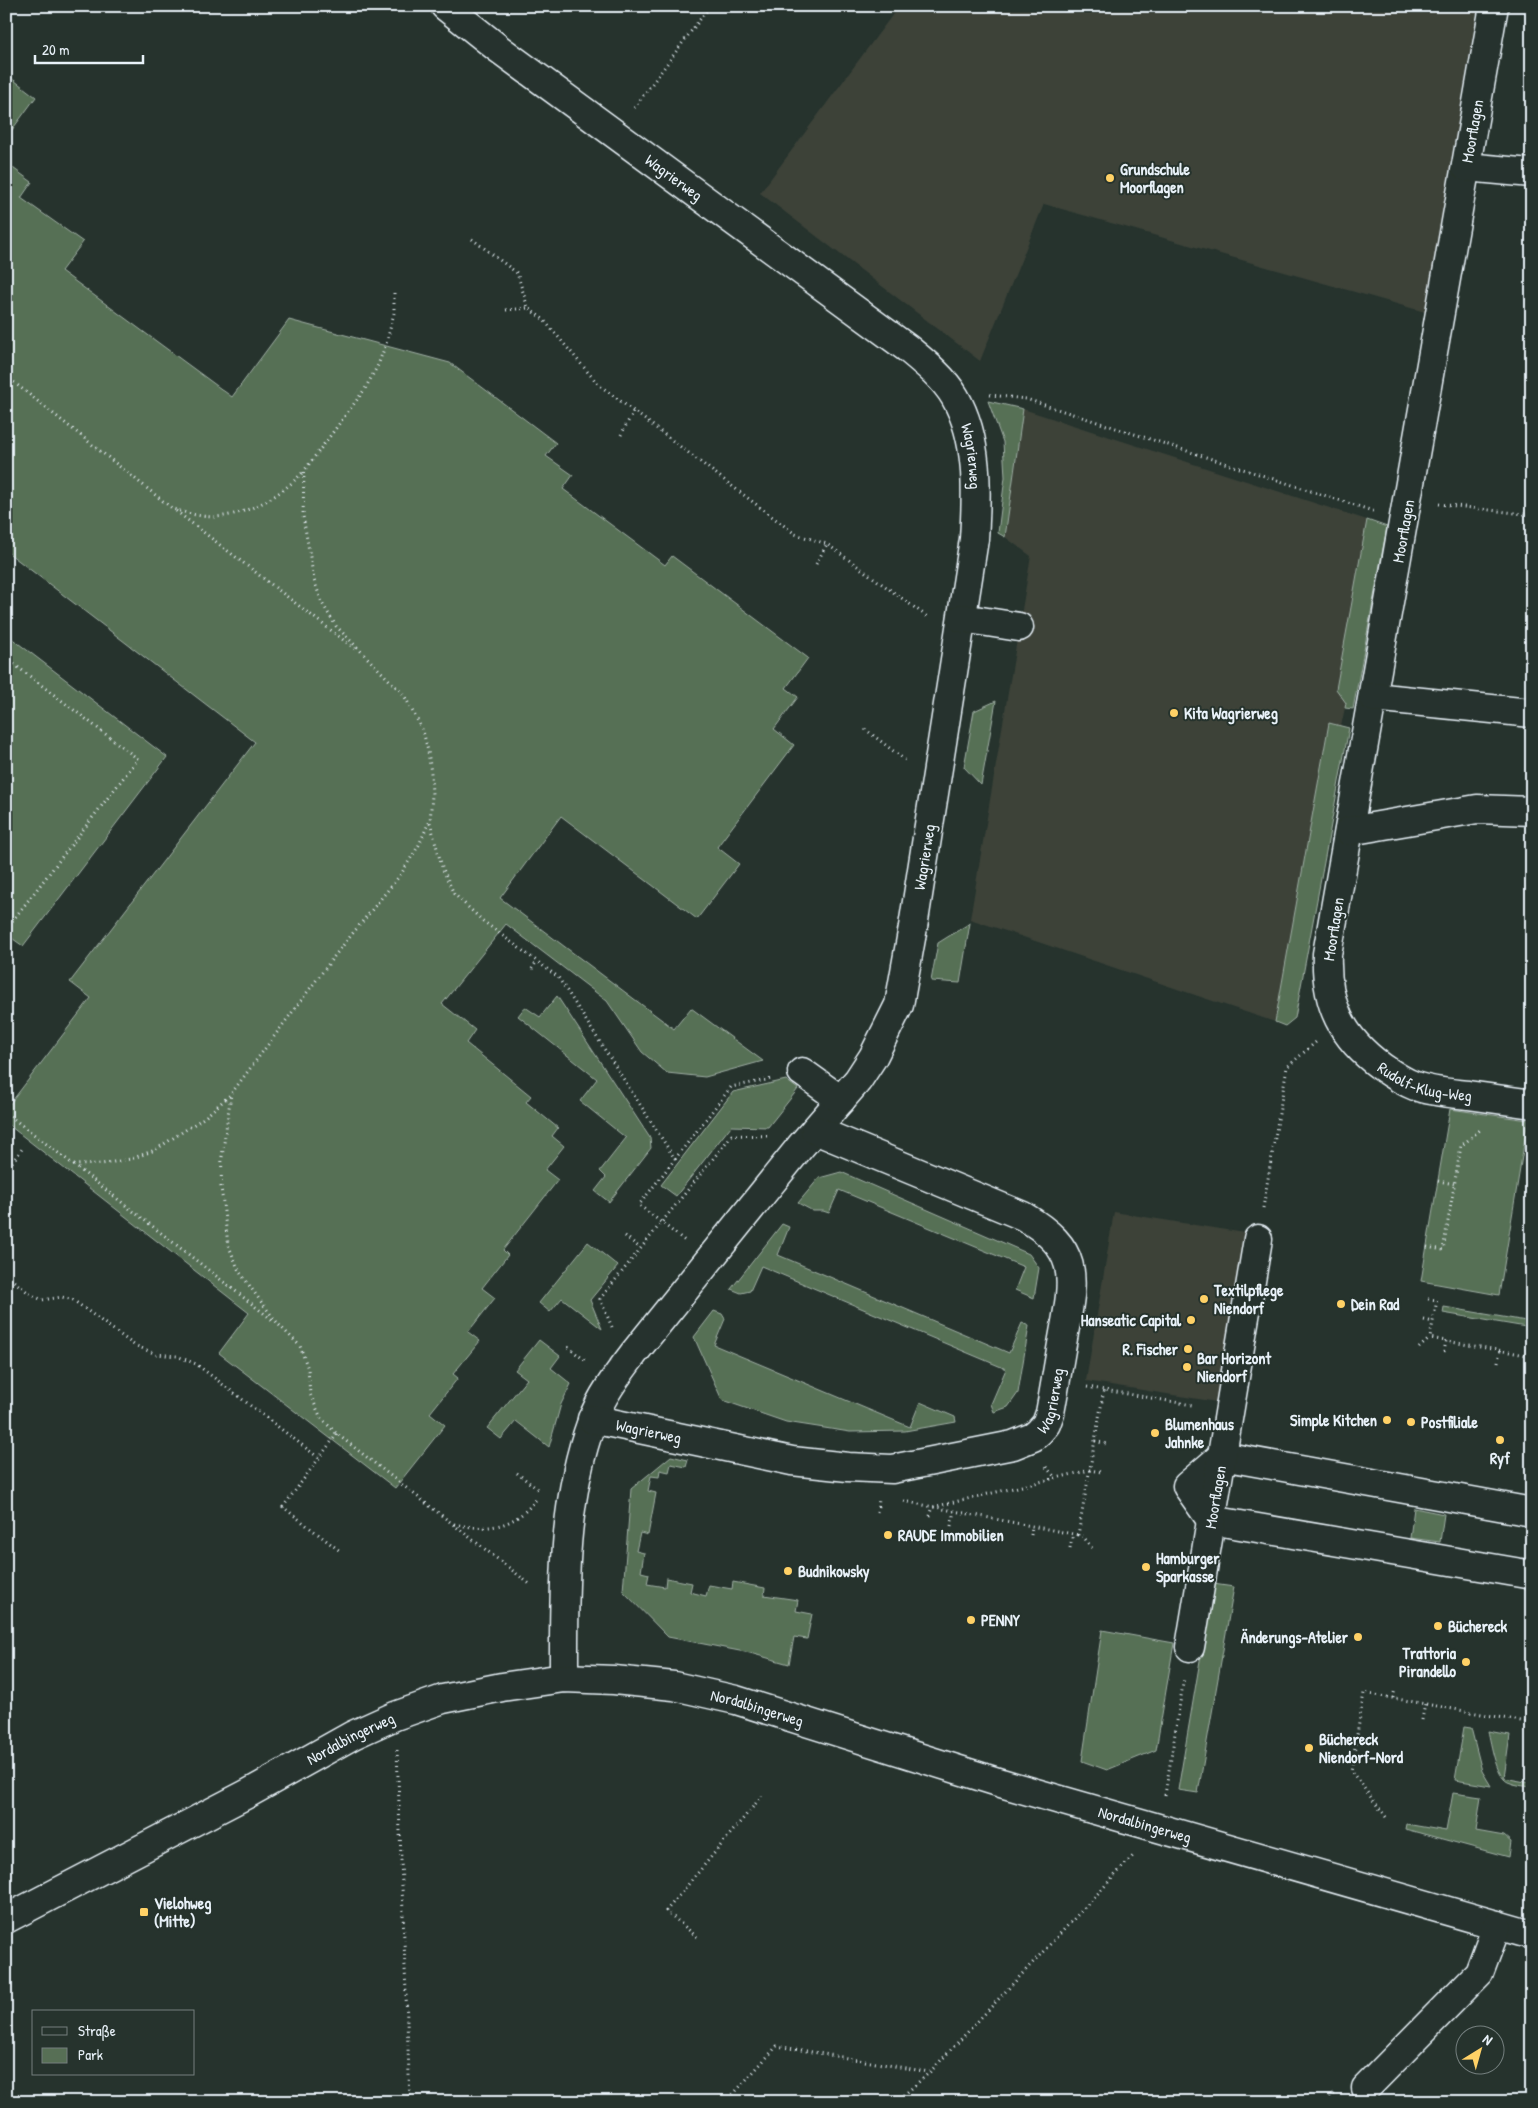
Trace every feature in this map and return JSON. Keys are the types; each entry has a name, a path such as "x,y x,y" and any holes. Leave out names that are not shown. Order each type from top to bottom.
{"street":[{"name":"Wagrierweg","path":"445,6 499,49 907,348 932,369 954,396 960,408 969,432 975,467 977,500 974,539 899,1004 873,1057 858,1080 709,1259 628,1361 612,1382 592,1419 569,1515 564,1610 564,1678"},
{"name":"Moorflagen","path":"1339,1022 1326,975 1327,954 1407,509 1494,6"},
{"path":"1466,167 1519,172"},
{"path":"961,622 1019,627"},
{"path":"1373,697 1532,713"},
{"path":"1349,831 1477,809 1532,812"},
{"name":"Rudolf-Klug-Weg","path":"1339,1022 1352,1041 1373,1061 1391,1074 1414,1086 1434,1091 1532,1104"},
{"path":"802,1072 841,1100"},
{"name":"Wagrierweg","path":"592,1419 792,1461 848,1467 892,1469 1013,1445 1033,1437 1043,1428 1048,1418 1072,1284 1070,1269 1065,1255 1055,1240 1041,1227 1022,1216 812,1134"},
{"name":"Moorflagen","path":"1190,1647 1258,1239"},
{"path":"1222,1456 1532,1512"},
{"path":"1211,1520 1532,1575"},
{"name":"Nordalbingerweg","path":"6,1919 247,1794 354,1734 395,1716 443,1699 502,1687 564,1678 614,1680 674,1686 736,1700 1001,1783 1532,1935"},
{"path":"1366,2088 1479,1973 1497,1925"}],"path":[{"path":"615,134 710,6"},
{"path":"472,239 517,273 528,308 543,319 598,384 795,534 827,544 926,618 961,622"},
{"path":"173,509 195,515 215,517 236,513 277,495 292,484 304,471 365,389 378,365 387,342 394,313 394,293"},
{"path":"506,310 528,308"},
{"path":"6,376 173,509 365,656"},
{"path":"960,408 988,395 1026,399 1383,514 1407,509 1532,515"},
{"path":"621,435 634,412"},
{"path":"304,471 303,516 314,580 322,603 336,626 404,695 413,710 428,751 432,795 430,822 442,867 454,894 483,921 558,977 675,1159"},
{"path":"816,564 827,544"},
{"path":"6,658 138,759 6,929"},
{"path":"864,728 936,784"},
{"path":"74,1164 102,1164 131,1159 155,1150 206,1117 231,1094 336,954 401,874 419,845 430,822"},
{"path":"532,969 537,961"},
{"path":"1258,1239 1287,1067 1339,1022"},
{"path":"709,1259 639,1205 731,1087 802,1072"},
{"path":"231,1094 222,1157 221,1187 228,1244 239,1271 279,1326"},
{"path":"6,1113 74,1164 279,1326 300,1346 308,1369 310,1394 321,1418 336,1434 564,1610"},
{"path":"1427,1247 1443,1250 1461,1146 1482,1129"},
{"path":"628,1361 600,1299 661,1222 732,1135 812,1134"},
{"path":"6,1170 22,1149"},
{"path":"1438,1181 1454,1184"},
{"path":"625,1236 640,1248"},
{"path":"6,1275 30,1294 42,1300 62,1297 73,1300 134,1344 156,1354 177,1356 196,1364 319,1458"},
{"path":"1419,1348 1430,1338 1433,1322 1437,1300 1428,1299"},
{"path":"1424,1320 1433,1322"},
{"path":"1430,1338 1532,1356"},
{"path":"1444,1352 1446,1341"},
{"path":"1498,1362 1500,1350"},
{"path":"1055,1382 1192,1405"},
{"path":"1070,1548 1076,1534 1104,1390"},
{"path":"336,1434 283,1507 340,1551"},
{"path":"1095,1441 1106,1444"},
{"path":"453,1524 488,1528 510,1523 529,1510 542,1492"},
{"path":"877,1512 880,1497"},
{"path":"930,1516 932,1506 1076,1534 1083,1536 1092,1548"},
{"path":"951,1526 954,1511"},
{"path":"1031,1535 1032,1526"},
{"path":"896,2102 930,2072 1159,1829 1190,1647"},
{"path":"1393,1698 1395,1689"},
{"path":"1386,1817 1351,1772 1364,1693 1532,1723"},
{"path":"1422,1720 1425,1704"},
{"path":"395,1716 410,2102"},
{"path":"697,1937 666,1911 762,1796"},
{"path":"726,2102 777,2046 930,2072"}],"shaded area":[{"name":"Grundschule Moorflagen","path":"899,6 1478,6 1425,312 1044,204 980,361 760,193"},
{"name":"Kita Wagrierweg","path":"1023,409 1367,520 1336,689 1346,703 1341,726 1329,724 1275,1022 970,919 1031,556 1005,537"},
{"path":"1114,1212 1251,1234 1223,1403 1086,1381"}],"green space":[{"path":"6,74 36,97 6,138"},
{"path":"6,163 32,182 21,198 83,242 61,271 232,397 289,320 450,363 556,443 546,456 573,475 563,489 665,565 672,556 808,658 786,688 798,697 774,729 794,745 717,847 739,864 697,919 561,816 500,898 674,1029 691,1008 763,1061 705,1077 667,1073 642,1052 607,1001 506,924 442,1004 475,1030 466,1043 531,1096 526,1102 558,1128 552,1136 564,1146 545,1170 558,1180 503,1250 508,1255 482,1288 495,1298 468,1332 480,1341 453,1374 458,1378 430,1413 445,1425 395,1488 219,1353 249,1313 6,1123 6,1109 91,998 70,982 255,742 6,551"},
{"path":"988,401 1023,409 1005,537 998,533 1005,477 1003,442"},
{"path":"1367,520 1387,527 1353,709 1345,708 1346,703 1336,689"},
{"path":"6,634 167,757 23,946 6,934"},
{"path":"996,701 981,785 964,767 974,711"},
{"path":"1329,723 1349,728 1295,1018 1285,1026 1275,1022"},
{"path":"970,923 960,983 931,981 938,943"},
{"path":"557,996 650,1138 651,1148 609,1202 595,1191 606,1177 600,1171 626,1138 580,1101 597,1079 518,1016 525,1007 540,1017"},
{"path":"786,1080 798,1089 768,1127 731,1126 676,1196 661,1185 733,1092"},
{"path":"1450,1109 1528,1120 1499,1295 1421,1281"},
{"path":"841,1172 1029,1254 1039,1268 1034,1298 1015,1290 1024,1267 839,1190 829,1213 813,1211 798,1203 819,1178"},
{"path":"782,1224 789,1227 778,1255 1009,1353 1022,1323 1029,1326 1018,1393 1008,1407 994,1412 991,1404 1006,1369 761,1266 750,1291 741,1293 731,1289"},
{"path":"588,1242 618,1266 590,1300 602,1329 562,1298 550,1312 539,1303"},
{"path":"1444,1307 1532,1322 1532,1328 1443,1313"},
{"path":"714,1311 722,1314 725,1319 714,1345 910,1427 920,1402 955,1417 956,1422 905,1431 850,1432 786,1422 722,1400 694,1337"},
{"path":"539,1340 560,1356 551,1368 571,1384 561,1404 549,1447 516,1421 501,1439 487,1428 527,1379 515,1370"},
{"path":"671,1456 688,1460 686,1467 671,1464 669,1472 660,1470 659,1477 651,1476 648,1491 656,1493 648,1535 640,1533 636,1551 644,1553 641,1572 649,1574 647,1584 665,1587 666,1578 692,1583 690,1592 706,1596 709,1585 732,1589 733,1582 765,1588 764,1595 798,1600 796,1611 812,1614 807,1639 794,1637 789,1664 750,1653 668,1637 623,1591 631,1489"},
{"path":"1414,1508 1444,1514 1440,1542 1410,1538"},
{"path":"1213,1584 1234,1587 1198,1793 1178,1790"},
{"path":"1102,1630 1174,1643 1156,1750 1107,1770 1082,1761"},
{"path":"1464,1727 1471,1728 1482,1771 1491,1786 1455,1780"},
{"path":"1488,1731 1510,1735 1504,1778 1531,1783 1531,1787 1508,1782 1504,1779 1500,1774"},
{"path":"1453,1793 1481,1797 1476,1831 1504,1836 1511,1842 1509,1857 1405,1829 1406,1824 1446,1831"}],"place":[{"name":"Grundschule Moorflagen","path":"1110,178"},
{"name":"Kita Wagrierweg","path":"1174,713"},
{"name":"Textilpflege Niendorf","path":"1204,1299"},
{"name":"Dein Rad","path":"1341,1304"},
{"name":"Hanseatic Capital","path":"1191,1320"},
{"name":"R. Fischer","path":"1188,1349"},
{"name":"Bar Horizont Niendorf","path":"1187,1367"},
{"name":"Simple Kitchen","path":"1387,1420"},
{"name":"Postfiliale","path":"1411,1422"},
{"name":"Blumenhaus Jahnke","path":"1155,1433"},
{"name":"Ryf","path":"1500,1440"},
{"name":"RAUDE Immobilien","path":"888,1535"},
{"name":"Hamburger Sparkasse","path":"1146,1567"},
{"name":"Budnikowsky","path":"788,1571"},
{"name":"PENNY","path":"971,1620"},
{"name":"Büchereck","path":"1438,1626"},
{"name":"Änderungs-Atelier","path":"1358,1637"},
{"name":"Trattoria Pirandello","path":"1466,1662"},
{"name":"Büchereck Niendorf-Nord","path":"1309,1748"},
{"name":"Vielohweg (Mitte)","path":"144,1912"}]}
